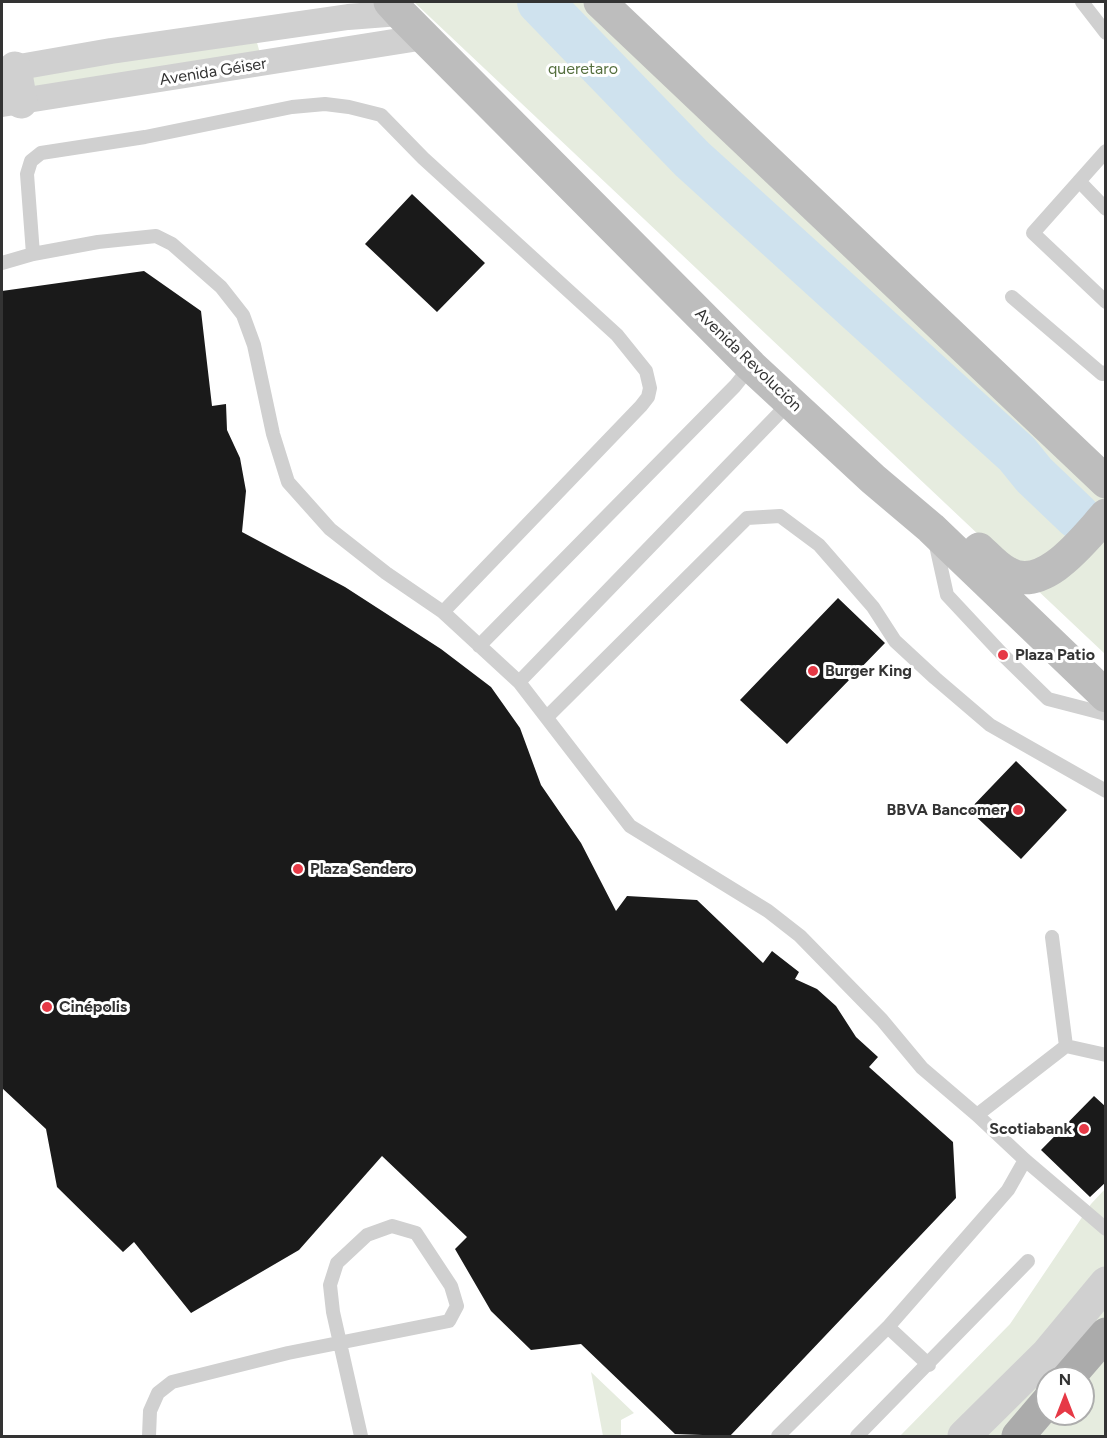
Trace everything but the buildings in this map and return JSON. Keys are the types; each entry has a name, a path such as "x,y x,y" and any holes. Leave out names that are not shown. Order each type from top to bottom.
{"main road":[{"path":"600,2 1106,482"},
{"name":"Avenida Revolución","path":"395,7 751,366 873,479 932,528 1106,696"},
{"path":"873,479 912,486 1008,574 1029,578 1064,560 1106,515"},
{"path":"1078,1366 1106,1334"},
{"path":"1095,1382 1106,1370"},
{"path":"1018,1437 1035,1416"}],"street":[{"name":"Avenida Géiser","path":"8,69 342,9 395,7"},
{"path":"342,9 369,47"},
{"name":"Avenida Géiser","path":"11,103 425,37"},
{"path":"8,69 11,103"},
{"path":"964,1437 1047,1354 1106,1283"}],"lane":[{"path":"1082,2 1106,33"},
{"path":"33,254 27,174 31,160 41,153 145,137 292,107 325,104 381,115 423,158 617,334 646,371 650,387 648,398 443,612"},
{"path":"1106,151 1033,232 1106,302"},
{"path":"1079,181 1106,209"},
{"path":"2,263 33,254 98,242 156,236 172,244 221,287 243,315 255,345 273,434 288,482 330,529 386,573 443,612 519,682 630,826 768,911 800,936 882,1020 922,1068 1106,1229"},
{"path":"1012,297 1102,374 1106,372"},
{"path":"479,646 735,386 751,366"},
{"path":"519,682 790,402"},
{"path":"547,717 747,518 780,516 819,545 873,607 895,641 990,725 1106,791"},
{"path":"932,528 947,595 1048,699 1106,714"},
{"path":"1052,937 1066,1046"},
{"path":"977,1115 1066,1046"},
{"path":"1066,1046 1106,1055"},
{"path":"778,1437 888,1327 1008,1190 1025,1160"},
{"path":"148,1437 150,1411 158,1393 172,1382 288,1353 339,1344 449,1321 457,1306 451,1286 416,1233 392,1226 367,1235 337,1263 330,1284 339,1344 361,1437"},
{"path":"857,1437 1028,1261"},
{"path":"888,1327 929,1365"}],"green space":[{"name":"queretaro","path":"414,2 610,2 1105,472 1105,654"},
{"path":"256,39 261,57 2,96 2,79"},
{"path":"1105,1189 1105,1436 900,1436 1010,1324 1091,1204"},
{"path":"591,1372 634,1413 621,1420 621,1436 603,1436"}],"waterway":[{"path":"540,2 692,159 1017,454 1034,475 1077,516"}],"place":[{"name":"Plaza Patio","path":"1003,655"},
{"name":"Burger King","path":"813,671"},
{"name":"BBVA Bancomer","path":"1018,810"},
{"name":"Plaza Sendero","path":"298,869"},
{"name":"Cinépolis","path":"47,1007"},
{"name":"Scotiabank","path":"1084,1129"}]}
